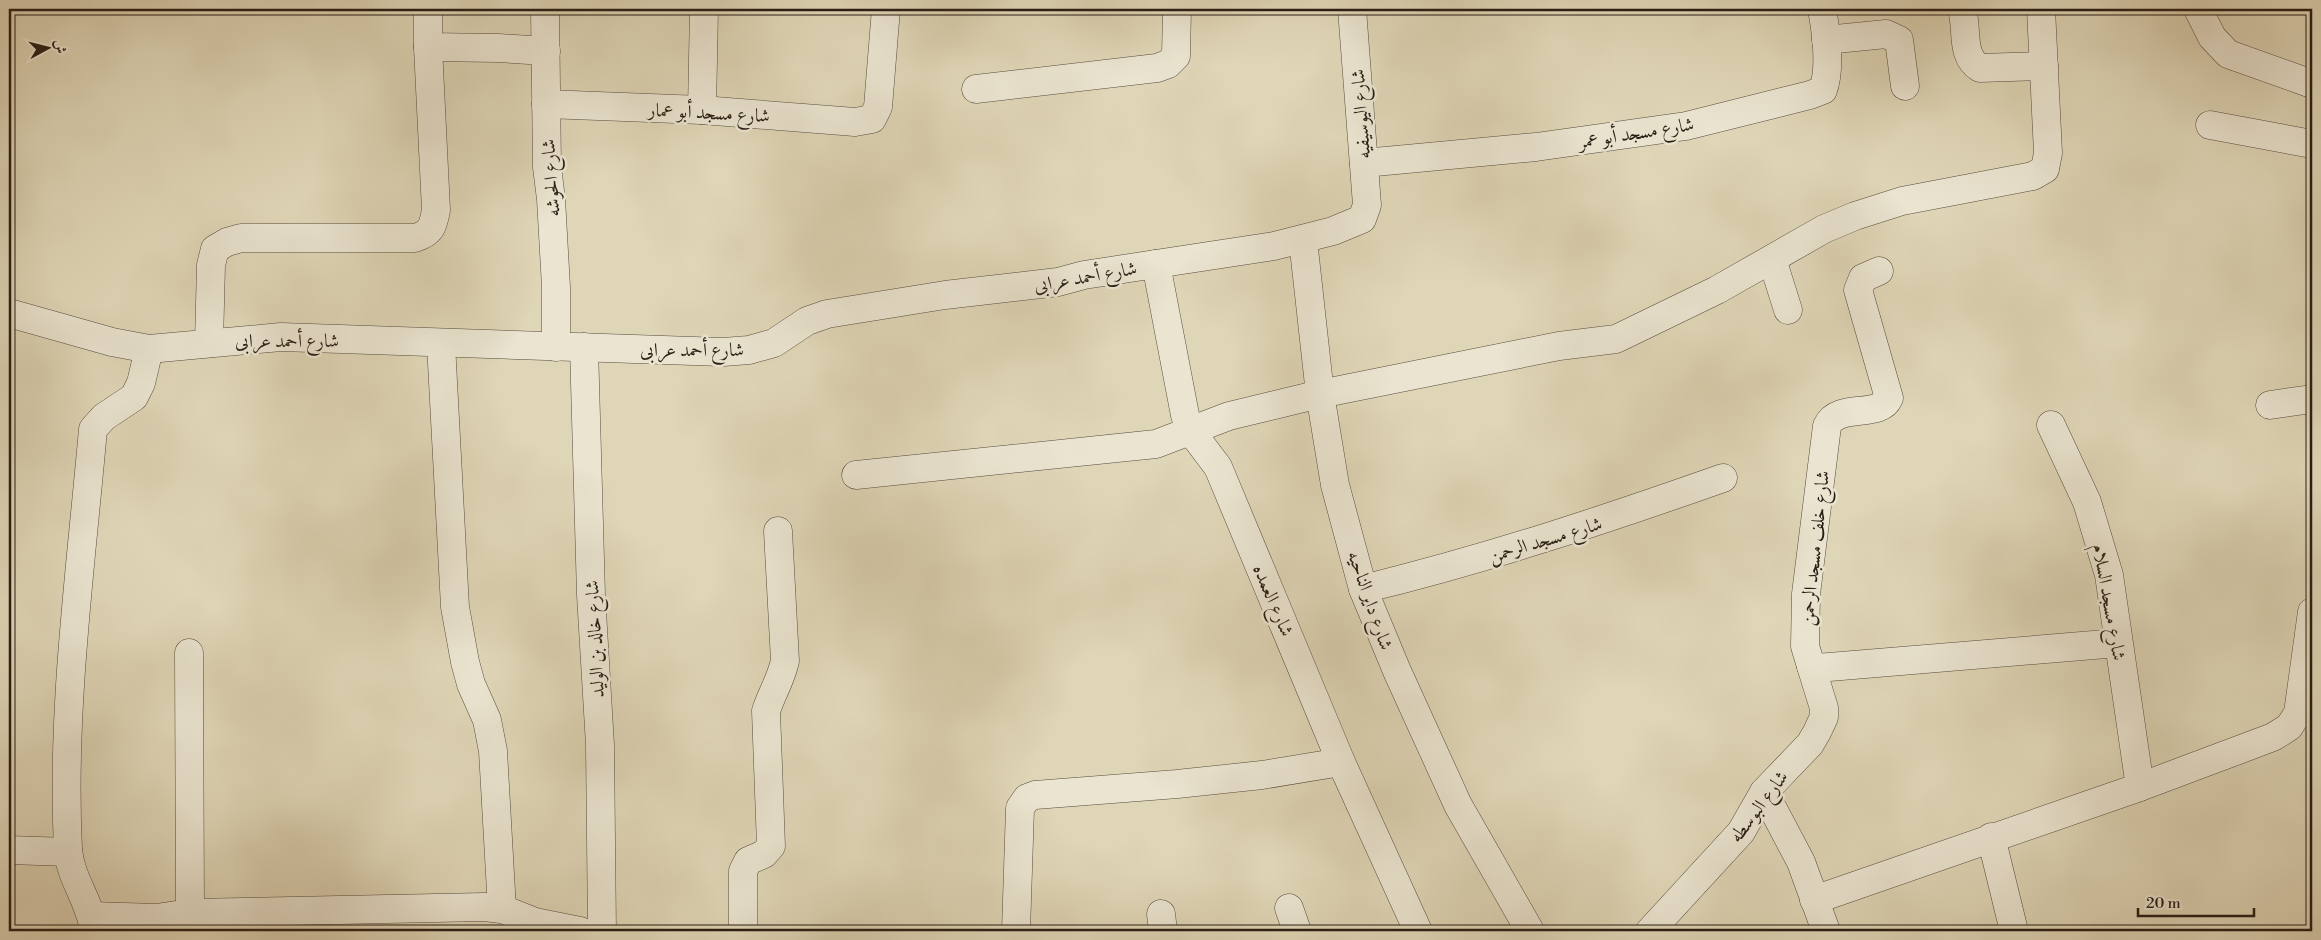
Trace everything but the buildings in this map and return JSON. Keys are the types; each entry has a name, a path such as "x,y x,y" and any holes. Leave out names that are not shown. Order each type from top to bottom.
{"street":[{"path":"209,343 211,265 215,249 227,242 241,238 415,238 426,234 434,224 436,210 428,47 428,9"},
{"name":"شارع الحوشه","path":"545,9 547,167 552,199 556,287 556,347"},
{"path":"702,110 704,9"},
{"name":"شارع مسجد أبو عمار","path":"546,104 702,110 855,122 872,119 878,107 886,9"},
{"path":"976,89 1157,68 1168,64 1176,56 1177,9"},
{"name":"شارع اليوسيفيه","path":"1352,9 1367,205 1362,219"},
{"name":"شارع مسجد أبو عمر","path":"1364,163 1536,147 1686,126 1810,96 1823,90 1826,82 1826,40 1822,9"},
{"path":"1962,9 1968,56 1972,64 1980,68 2044,66"},
{"path":"856,475 1156,444 1229,416 1320,394 1559,346 1616,339 1717,290 1824,229 1855,216 1902,201 2039,174 2045,169 2048,153 2041,9"},
{"path":"2198,9 2212,37 2228,54 2312,84"},
{"path":"1826,40 1886,34 1899,40 1905,86"},
{"path":"428,47 546,51"},
{"path":"2210,124 2312,144"},
{"name":"شارع أحمد عرابى","path":"9,313 112,342 149,349 281,337 688,352 749,350 774,343 808,321 827,314 945,295 1058,282 1084,275 1303,240 1351,225 1362,219"},
{"name":"شارع داير الناحيه","path":"1303,240 1320,394 1335,485 1363,589 1397,671 1458,805 1530,931"},
{"path":"1772,259 1788,310"},
{"name":"شارع العمده","path":"1156,264 1185,415 1190,430 1218,467 1341,762 1418,931"},
{"name":"شارع خلف مسجد الرحمن","path":"1811,666 1805,646 1806,594 1827,426 1835,416 1881,406 1890,398 1858,290 1863,278 1879,270"},
{"path":"441,344 455,607 469,676 487,720 493,751 502,909"},
{"name":"شارع خالد بن الوليد","path":"584,347 591,595 600,745 602,931"},
{"path":"149,349 141,383 134,397 104,416 93,429 65,779 68,852 75,878 93,924 190,913 465,907 502,909 535,922 580,931"},
{"path":"2270,406 2312,399"},
{"name":"شارع مسجد السلام","path":"2051,425 2087,502 2099,536 2109,575 2140,787"},
{"name":"شارع مسجد الرحمن","path":"1363,589 1454,567 1588,526 1723,478"},
{"path":"743,931 743,871 748,861 764,854 771,846 766,711 771,696 781,680 785,662 778,532"},
{"path":"1814,900 2140,787 2273,737 2289,727 2298,713 2312,612"},
{"path":"1811,666 1817,668 2118,643"},
{"path":"189,652 190,913"},
{"name":"شارع البوسطه","path":"1650,931 1741,832 1764,792 1810,744 1824,717 1818,687 1811,666"},
{"path":"1016,931 1020,808 1026,798 1035,795 1262,774 1341,762"},
{"path":"1764,792 1801,862 1826,931"},
{"path":"1992,837 2014,931"},
{"path":"9,850 68,852"}]}
